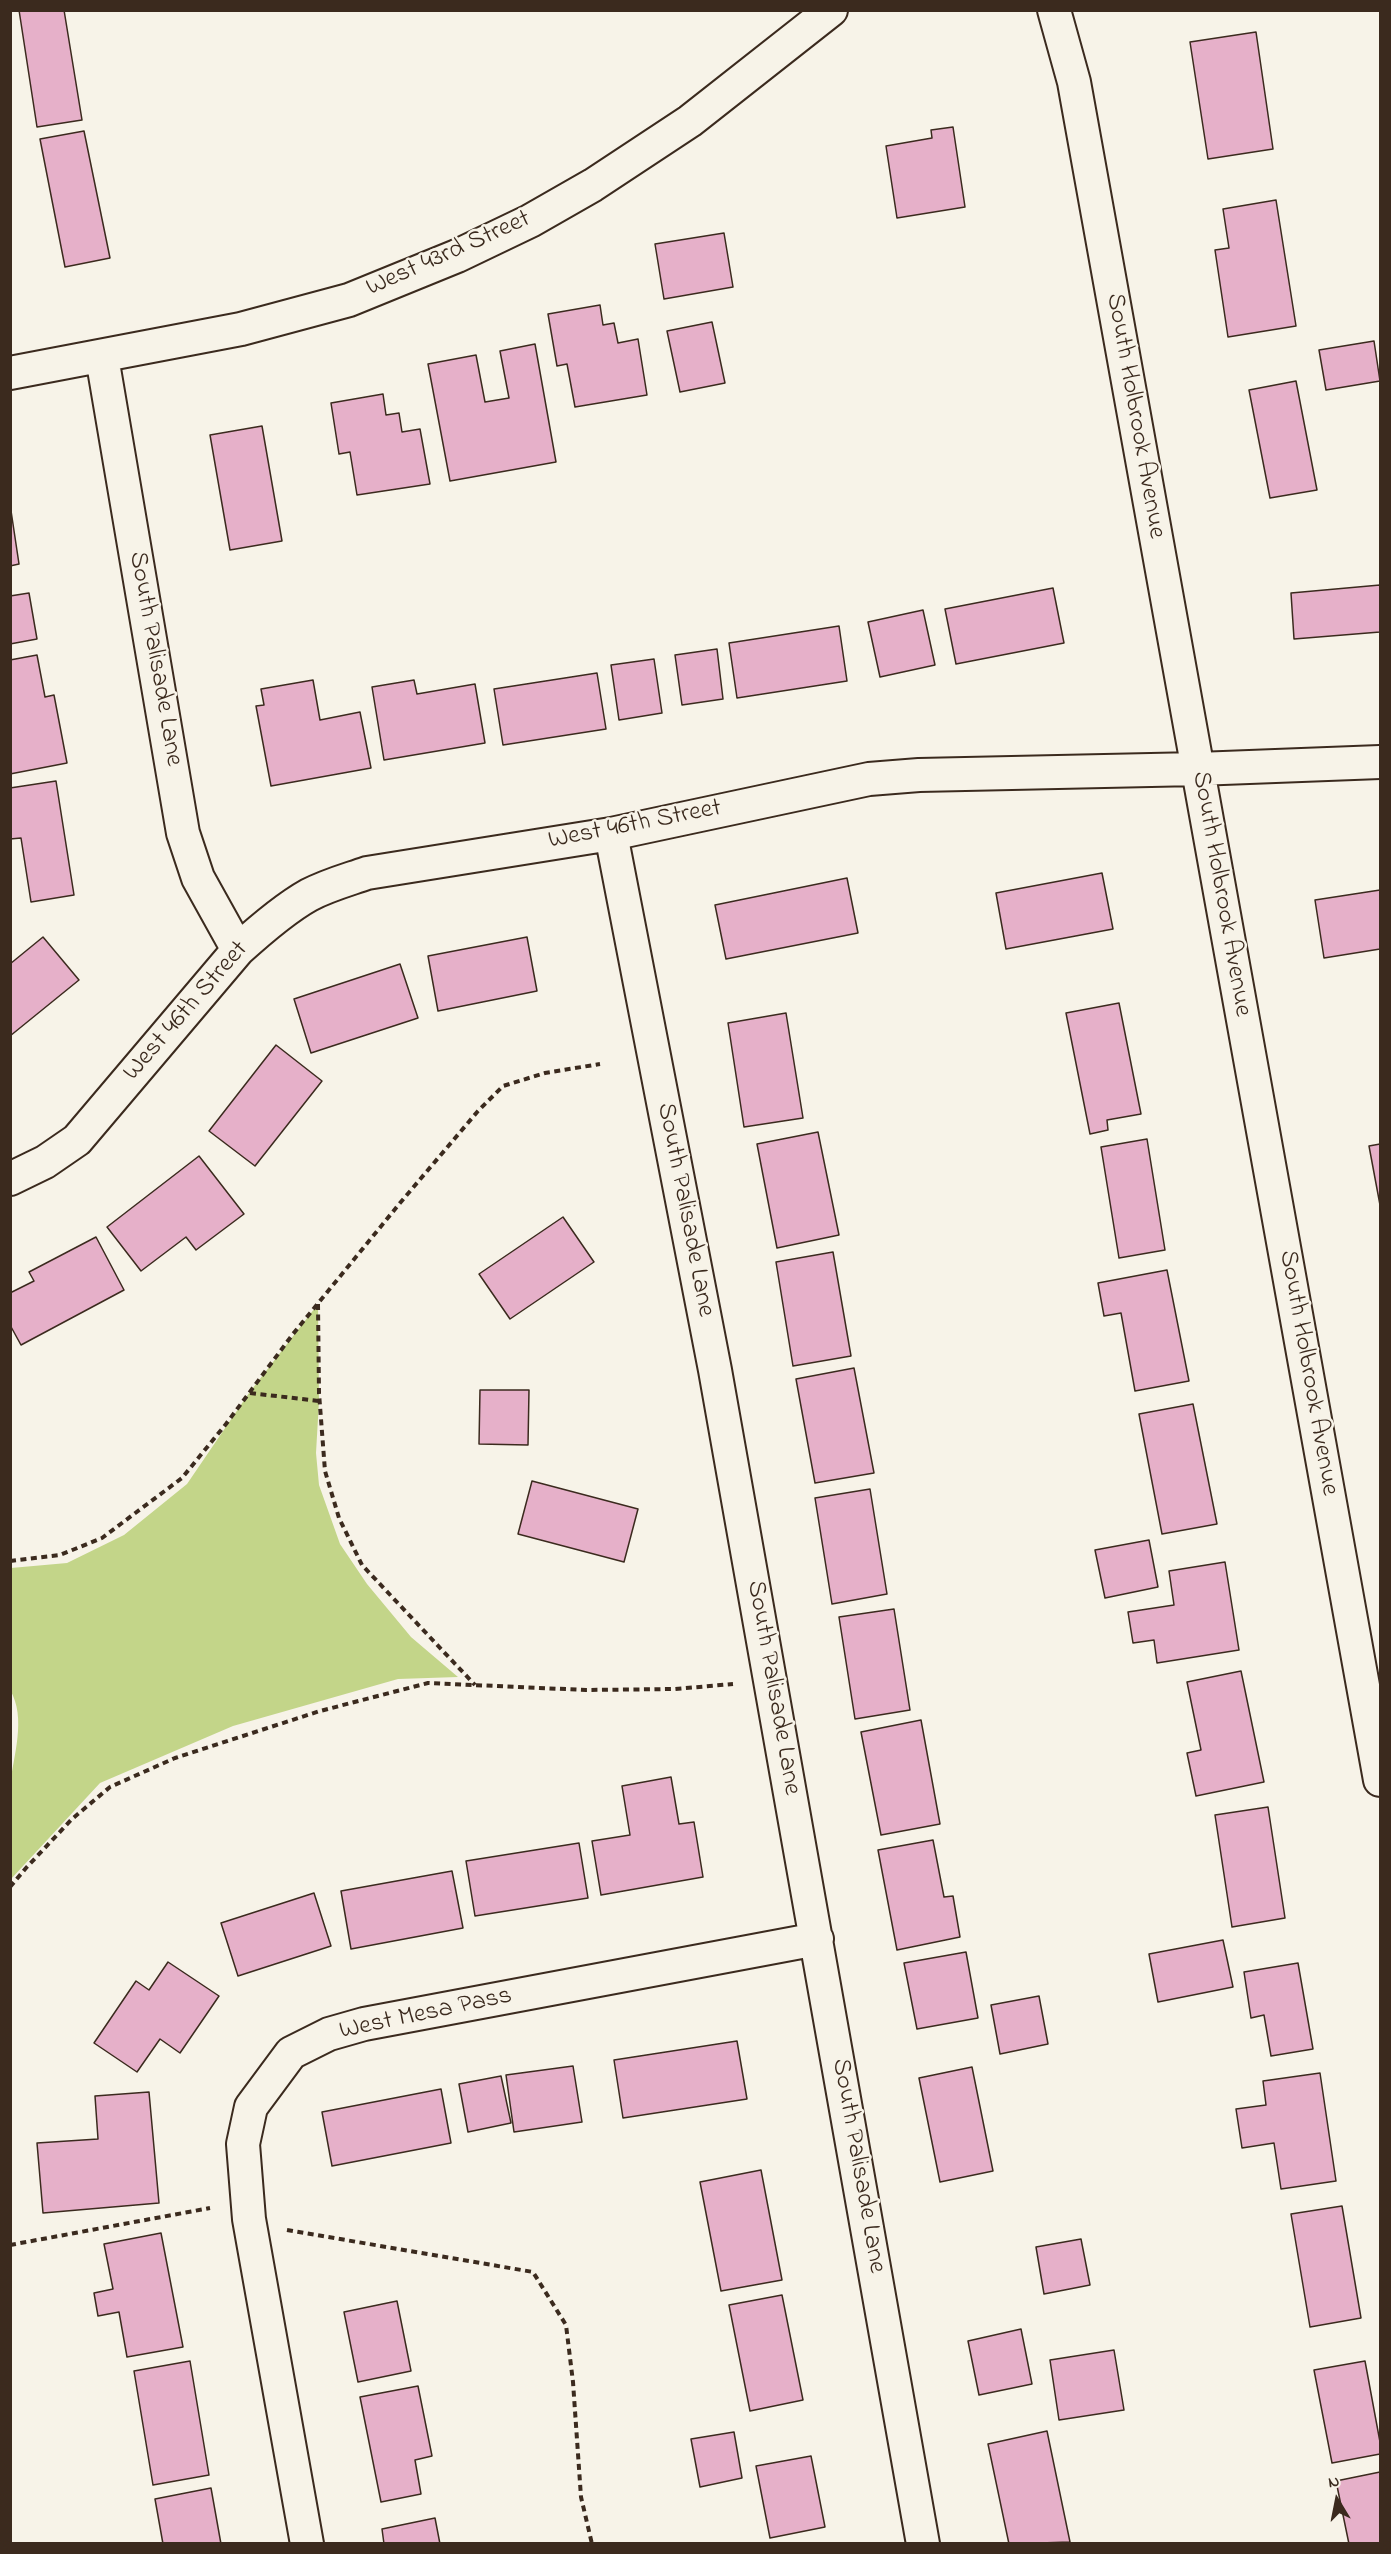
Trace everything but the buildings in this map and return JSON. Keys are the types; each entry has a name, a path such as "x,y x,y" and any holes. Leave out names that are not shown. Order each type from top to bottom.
{"street":[{"name":"West 43rd Street","path":"10,373 241,329 349,300 457,256 530,220 593,185 690,121 831,10"},
{"name":"South Holbrook Avenue","path":"1054,10 1074,82 1380,1780"},
{"name":"South Palisade Lane","path":"102,357 183,833 198,878 238,950"},
{"name":"West 46th Street","path":"10,1179 45,1162 77,1140 238,950 262,928 308,896 330,885 367,873 611,834 869,779 919,775 1197,769 1380,762"},
{"name":"South Palisade Lane","path":"611,834 715,1370 922,2544"},
{"name":"West Mesa Pass","path":"307,2544 249,2219 243,2144 251,2107 291,2053 329,2034 364,2024 817,1939"}],"path":[{"path":"10,1561 60,1555 102,1538 182,1478 292,1334 478,1111 503,1086 545,1073 600,1064"},
{"path":"318,1304 319,1401 325,1471 339,1518 362,1565 475,1685"},
{"path":"249,1393 319,1401"},
{"path":"10,1887 72,1819 110,1787 175,1758 299,1718 403,1688 428,1683 586,1690 675,1689 771,1679"},
{"path":"10,2245 210,2208"},
{"path":"280,2229 533,2272 566,2325 573,2382 581,2497 592,2544"}],"green space":[{"path":"318,1304 319,1401 316,1453 319,1485 340,1544 367,1584 411,1637 458,1677 398,1679 233,1726 100,1783 11,1879 9,1798 18,1738 18,1713 10,1690 11,1568 67,1563 124,1535 187,1484 249,1393"}]}
